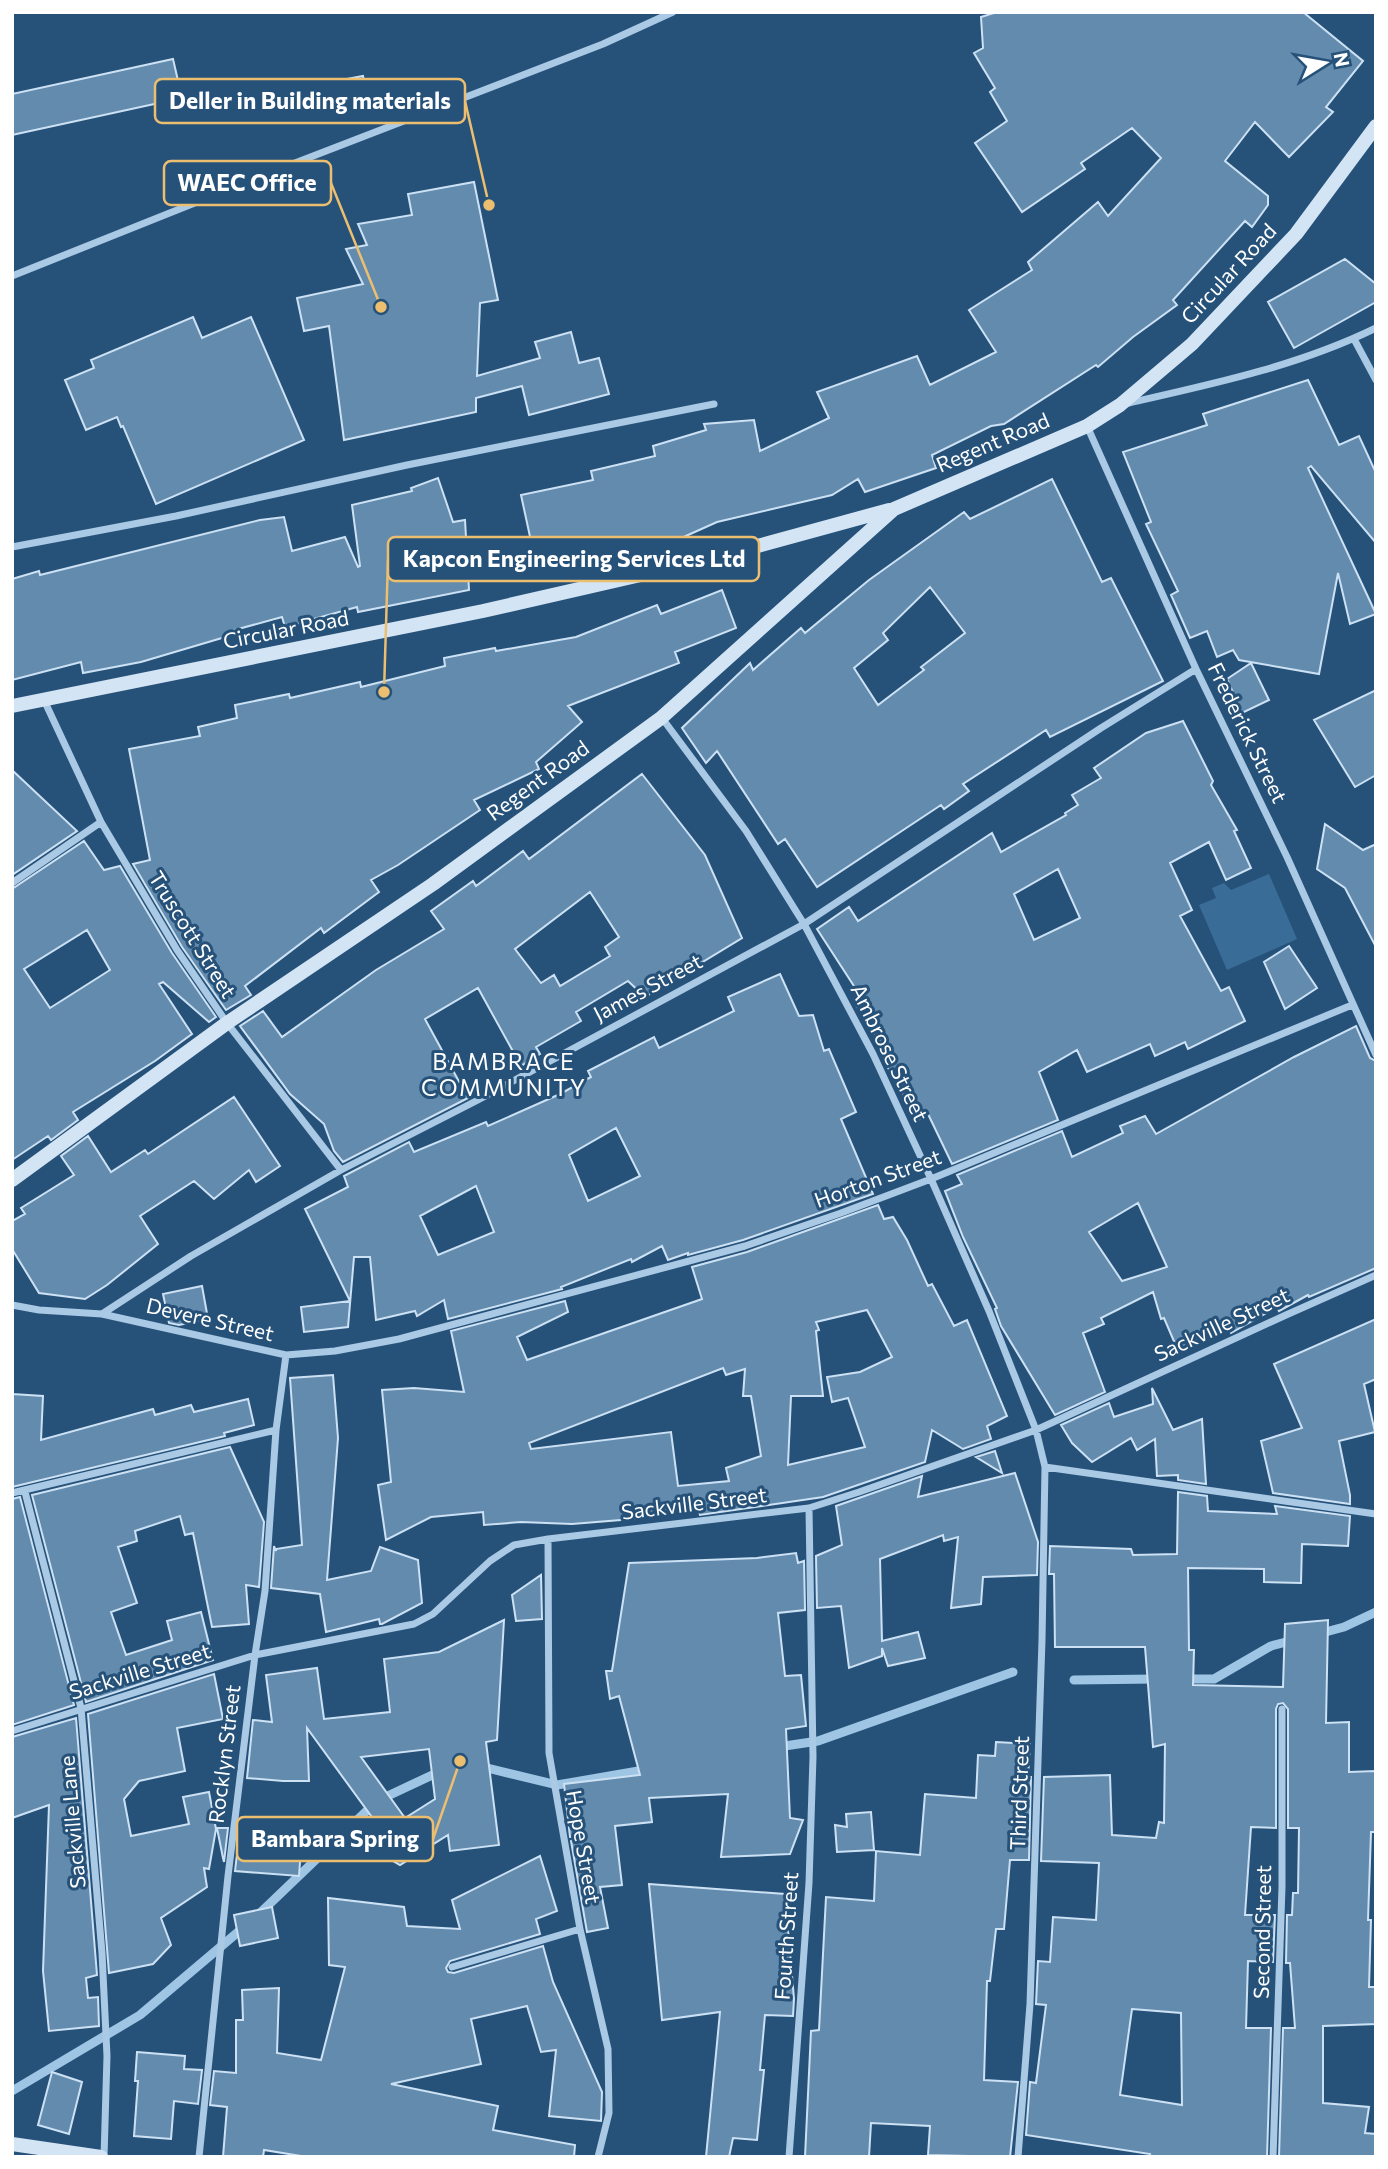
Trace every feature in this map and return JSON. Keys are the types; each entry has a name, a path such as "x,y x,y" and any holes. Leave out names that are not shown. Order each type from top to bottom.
{"main road":[{"name":"Circular Road","path":"1087,426 1120,405 1192,344 1296,234 1376,126"},
{"name":"Regent Road","path":"12,1180 227,1023 433,884 661,718 894,509 1087,426"},
{"name":"Circular Road","path":"12,706 483,611 706,560 894,509"},
{"path":"12,2144 103,2157"}],"street":[{"path":"12,276 603,44 673,12"},
{"path":"1120,405 1250,375 1354,339 1376,328"},
{"path":"1354,339 1376,380"},
{"path":"12,547 176,516 714,404"},
{"name":"Frederick Street","path":"1087,426 1196,669 1287,857 1376,1055"},
{"name":"James Street","path":"102,1314 191,1256 341,1170 476,1101 804,924 1101,728 1196,669"},
{"name":"Truscott Street","path":"44,700 101,822 177,950 227,1023 341,1170"},
{"name":"Ambrose Street","path":"661,718 746,831 804,924 873,1054 989,1311 1037,1430"},
{"path":"12,883 101,822"},
{"name":"Horton Street","path":"399,1339 745,1246 931,1179 1352,1005"},
{"name":"Sackville Street","path":"12,1731 254,1655 414,1624 433,1614 490,1561 514,1545 808,1508 1037,1430 1376,1276"},
{"name":"Devere Street","path":"12,1305 39,1310 102,1314 286,1355 335,1351 399,1339"},
{"name":"Rocklyn Street","path":"200,2157 228,1876 254,1655 265,1591 276,1430 286,1355"},
{"path":"12,1493 276,1430"},
{"name":"Third Street","path":"1018,2157 1030,2004 1035,1868 1045,1467 1037,1430"},
{"path":"1045,1467 1376,1514"},
{"name":"Sackville Lane","path":"25,1492 81,1708 103,1966 107,2056 103,2157"},
{"name":"Fourth Street","path":"789,2157 809,1884 813,1757 808,1508"},
{"name":"Hope Street","path":"548,1539 549,1754 580,1929 608,2049 609,2113 598,2157"},
{"name":"Second Street","path":"1273,2157 1282,1887 1282,1709"},
{"path":"452,1967 580,1929"}],"shaded area":[{"path":"1269,874 1297,939 1227,970 1199,905 1216,898 1212,888 1224,883 1231,890"}],"building":[{"path":"997,12 1303,12 1363,61 1326,107 1333,112 1289,157 1255,122 1225,161 1268,196 1268,205 1252,227 1245,221 1173,300 1177,305 1098,367 1096,365 1004,424 991,426 932,455 936,468 865,492 858,479 832,495 717,522 668,544 667,540 537,569 521,495 593,480 591,471 655,456 653,446 706,430 704,424 754,420 760,451 829,418 817,392 917,356 930,385 996,352 969,310 1032,270 1028,262 1098,202 1108,216 1161,158 1132,128 1081,163 1085,169 1022,212 975,143 1007,121 990,92 995,88 974,53 983,48 981,17"},
{"path":"173,59 182,98 12,135 12,94"},
{"path":"363,76 367,98 341,104 336,81"},
{"path":"474,182 498,300 480,303 477,376 540,358 535,342 571,332 579,363 599,358 609,394 529,415 522,386 476,398 476,412 344,440 329,326 304,331 297,298 363,284 346,249 367,245 358,224 412,215 408,194"},
{"path":"1345,259 1376,284 1376,302 1294,348 1268,302"},
{"path":"193,317 202,338 251,317 304,440 156,504 117,417 86,430 65,380 94,368 91,360"},
{"path":"1308,380 1339,445 1359,436 1376,473 1376,543 1311,466 1308,468 1376,614 1350,624 1338,573 1319,674 1239,660 1233,650 1217,657 1207,631 1190,638 1171,595 1178,591 1146,524 1151,522 1123,452 1207,425 1203,414"},
{"path":"438,478 453,522 465,520 469,590 358,612 357,607 285,627 282,617 231,631 232,635 141,662 83,673 81,662 12,680 12,579 39,571 40,575 260,520 284,517 292,551 345,537 358,567 352,505 412,491 411,488"},
{"path":"1052,479 1102,582 1111,578 1163,681 1050,737 1046,730 963,784 969,791 944,809 941,805 817,887 785,839 778,844 717,751 706,763 682,728 750,663 753,670 801,628 805,633 869,580 964,512 970,519","holes":["930,587 965,633 921,667 924,670 878,705 854,668 888,640 883,633"]},
{"path":"722,590 736,628 675,652 679,663 568,706 582,722 536,762 539,769 474,800 480,810 371,880 379,892 324,933 321,928 245,986 251,995 226,1010 182,947 133,864 150,860 129,749 200,736 198,727 237,718 235,705 289,694 290,698 360,682 361,687 445,666 444,658 576,637 657,605 661,614"},
{"path":"1251,663 1269,700 1242,713 1227,679"},
{"path":"1376,690 1376,775 1355,787 1314,720"},
{"path":"1183,721 1213,781 1211,785 1237,830 1234,831 1251,868 1226,880 1209,842 1170,863 1192,910 1180,916 1221,991 1229,987 1245,1021 1188,1049 1185,1042 1155,1056 1150,1044 1087,1072 1077,1050 1039,1072 1058,1120 952,1164 928,1114 918,1120 887,1066 893,1062 856,1005 863,1000 817,929 849,907 858,921 992,833 1001,852 1066,815 1065,813 1078,805 1072,795 1101,778 1094,768 1146,733","holes":["1058,869 1080,918 1034,940 1014,894"]},
{"path":"12,770 77,831 12,875"},
{"path":"642,774 705,855 742,938 645,997 628,981 576,1012 581,1021 536,1047 540,1054 521,1066 478,988 425,1019 468,1098 343,1162 334,1151 324,1124 290,1094 240,1026 263,1011 282,1037 376,970 444,929 431,911 473,881 476,886 523,851 529,859","holes":["590,892 619,937 605,947 610,956 560,986 554,975 541,983 515,949"]},
{"path":"1325,824 1363,850 1376,844 1376,947 1345,888 1317,869"},
{"path":"84,841 104,870 120,866 172,953 216,1017 209,1022 163,982 159,984 192,1034 155,1061 73,1112 78,1120 51,1140 48,1136 12,1160 12,889","holes":["87,930 110,970 50,1008 24,969"]},
{"path":"1289,946 1317,988 1285,1009 1264,962"},
{"path":"780,974 799,1016 813,1015 824,1051 829,1049 856,1112 841,1119 873,1194 743,1240 668,1260 662,1246 632,1262 631,1259 561,1287 562,1289 448,1319 444,1300 417,1316 415,1311 376,1320 370,1257 354,1257 348,1327 304,1332 301,1307 350,1301 305,1209 348,1187 344,1176 409,1142 414,1152 486,1122 488,1126 560,1094 591,1077 588,1071 654,1037 659,1048 734,1011 728,997","holes":["616,1128 640,1176 588,1201 569,1155","476,1186 494,1232 438,1255 420,1216"]},
{"path":"1356,1026 1370,1058 1376,1061 1376,1268 1309,1297 1308,1295 1279,1311 1277,1307 1231,1333 1228,1328 1179,1353 1164,1318 1161,1319 1153,1292 1101,1318 1104,1324 1083,1333 1105,1392 1055,1415 1001,1326 995,1309 997,1308 963,1237 945,1191 962,1184 957,1175 1062,1131 1072,1157 1123,1133 1120,1126 1145,1116 1156,1134 1294,1057","holes":["1138,1203 1167,1267 1122,1281 1089,1232"]},
{"path":"234,1097 280,1166 256,1182 249,1170 214,1199 194,1181 140,1216 158,1244 107,1285 85,1299 39,1293 12,1249 12,1221 25,1214 21,1208 74,1175 61,1156 88,1136 111,1172 145,1150 148,1154"},
{"path":"878,1205 884,1219 893,1217 928,1286 932,1284 954,1326 967,1320 1007,1416 987,1426 991,1439 963,1449 932,1430 925,1462 823,1497 700,1515 698,1508 645,1515 645,1518 572,1524 521,1522 484,1525 483,1512 431,1517 386,1540 378,1485 391,1482 382,1390 414,1388 464,1392 451,1331 565,1301 568,1312 517,1337 527,1360 702,1299 692,1267 747,1252","holes":["867,1310 892,1357 860,1372 827,1377 832,1402 848,1398 865,1447 788,1465 791,1396 823,1396 816,1331 819,1330 816,1322","723,1368 726,1375 745,1369 743,1396 751,1396 761,1456 726,1468 729,1481 678,1486 671,1432 531,1449 529,1443"]},
{"path":"202,1286 208,1319 179,1325 169,1323 163,1294"},
{"path":"1376,1319 1376,1379 1364,1384 1375,1432 1339,1441 1350,1504 1273,1493 1261,1441 1302,1428 1274,1364"},
{"path":"333,1375 338,1438 327,1580 371,1571 380,1547 418,1560 422,1603 382,1624 379,1619 326,1632 320,1594 271,1588 274,1546 276,1551 302,1545 290,1378"},
{"path":"1152,1388 1173,1430 1202,1419 1206,1484 1178,1480 1178,1475 1157,1476 1155,1439 1137,1450 1131,1438 1092,1462 1072,1443 1061,1425 1109,1403 1114,1417 1153,1404"},
{"path":"12,1394 43,1396 41,1440 153,1409 155,1415 191,1405 194,1412 248,1399 254,1425 224,1433 225,1436 12,1487"},
{"path":"230,1447 264,1522 259,1587 246,1585 249,1624 212,1627 193,1533 185,1535 180,1516 135,1531 137,1541 118,1547 137,1603 111,1612 126,1655 172,1640 167,1621 201,1612 213,1660 86,1702 32,1495"},
{"path":"995,1451 1002,1473 976,1457"},
{"path":"1015,1473 1038,1542 1037,1575 983,1577 981,1604 951,1608 958,1537 944,1541 943,1535 880,1559 882,1641 918,1632 925,1658 888,1666 882,1648 882,1656 849,1668 841,1606 817,1608 816,1556 842,1545 836,1506 922,1476 918,1497"},
{"path":"1178,1492 1207,1496 1208,1511 1277,1514 1275,1506 1350,1516 1348,1546 1302,1544 1301,1583 1264,1582 1264,1569 1188,1568 1189,1650 1194,1650 1193,1685 1283,1687 1285,1624 1328,1620 1326,1723 1349,1722 1349,1772 1376,1771 1376,1832 1371,1832 1368,1920 1371,1920 1369,1987 1375,1987 1376,2024 1323,2026 1323,2103 1369,2107 1365,2133 1376,2134 1376,2157 1279,2157 1283,2028 1295,2028 1290,1963 1286,1963 1287,1915 1292,1915 1293,1893 1298,1893 1299,1828 1288,1828 1288,1709 1283,1703 1278,1704 1276,1709 1276,1828 1251,1827 1245,1915 1275,1915 1273,1962 1248,1961 1246,2028 1271,2028 1267,2157 1149,2157 1150,2154 1026,2135 1030,2082 1036,2083 1046,2005 1036,2004 1038,1961 1050,1962 1053,1917 1096,1920 1099,1863 1041,1861 1044,1777 1110,1775 1112,1835 1156,1838 1159,1822 1164,1823 1165,1744 1153,1747 1145,1647 1055,1647 1054,1574 1049,1574 1050,1546 1131,1549 1133,1555 1177,1554","holes":["1132,2009 1181,2013 1182,2105 1120,2095"]},
{"path":"20,1497 74,1705 12,1725 12,1499"},
{"path":"796,1553 798,1563 804,1561 805,1610 778,1613 785,1676 801,1675 806,1726 786,1729 790,1818 803,1820 790,1854 721,1857 728,1794 649,1798 652,1822 615,1826 622,1885 600,1887 608,1928 587,1932 571,1841 581,1836 570,1837 564,1784 640,1775 619,1696 610,1699 606,1671 612,1671 629,1563 757,1558"},
{"path":"541,1575 542,1619 516,1621 512,1595"},
{"path":"504,1620 497,1740 486,1742 499,1845 450,1851 448,1835 400,1865 362,1843 382,1831 307,1728 309,1781 247,1778 253,1720 272,1722 266,1675 317,1668 324,1719 390,1712 384,1659 439,1652","holes":["429,1749 435,1799 405,1818 361,1757"]},
{"path":"214,1674 223,1719 177,1728 185,1771 139,1781 124,1799 131,1836 189,1824 183,1797 209,1792 216,1829 209,1869 204,1868 207,1887 161,1918 171,1945 153,1964 109,1973 88,1714"},
{"path":"76,1718 97,1975 86,1978 88,1998 98,1997 99,2026 49,2031 43,1971 49,1805 12,1818 12,1737"},
{"path":"996,1742 1030,1744 1029,1860 1010,1860 1004,1929 996,1929 990,1981 987,1981 984,2080 1018,2082 1010,2157 928,2155 930,2126 871,2123 869,2157 805,2157 811,2031 819,2030 826,1897 874,1901 876,1851 920,1855 925,1794 976,1798 978,1755 995,1756"},
{"path":"871,1812 874,1850 837,1852 835,1825 847,1827 846,1814"},
{"path":"217,1828 228,1828 224,1862 223,1858"},
{"path":"240,1829 302,1834 299,1876 235,1871"},
{"path":"540,1856 557,1911 536,1919 540,1934 450,1961 446,1968 448,1972 454,1973 543,1946 553,1982 602,2092 601,2121 549,2116 556,2050 541,2052 527,2006 471,2019 481,2064 391,2084 498,2106 493,2130 575,2145 574,2157 307,2157 264,2150 263,2157 223,2157 227,2107 210,2105 214,2071 236,2073 236,2020 243,2020 242,1990 279,1988 277,2053 321,2060 345,1967 329,1965 328,1898 404,1907 407,1926 460,1929 452,1900"},
{"path":"649,1884 785,1894 794,1999 793,2016 765,2015 760,2070 764,2070 757,2140 733,2138 729,2157 706,2157 720,2012 662,2020"},
{"path":"272,1907 278,1938 240,1946 234,1915"},
{"path":"137,2052 185,2056 184,2069 202,2070 198,2104 174,2101 171,2139 134,2136"},
{"path":"52,2072 82,2082 69,2134 38,2125"}],"waterway":[{"path":"1318,1634 1344,1627 1376,1612"},
{"path":"1181,1679 1214,1679 1271,1646 1294,1640"},
{"path":"778,1747 818,1741 1013,1672"},
{"path":"1074,1680 1156,1679"},
{"path":"479,1766 557,1785 650,1769"},
{"path":"258,1915 377,1801 443,1770"},
{"path":"12,2091 140,2015 244,1927"}],"place":[{"name":"Deller in Building materials","path":"489,205"},
{"name":"WAEC Office","path":"381,307"},
{"name":"Kapcon Engineering Services Ltd","path":"384,692"},
{"name":"Bambara Spring","path":"460,1761"}],"district":[{"name":"BAMBRACE COMMUNITY","path":"504,1075"}]}
